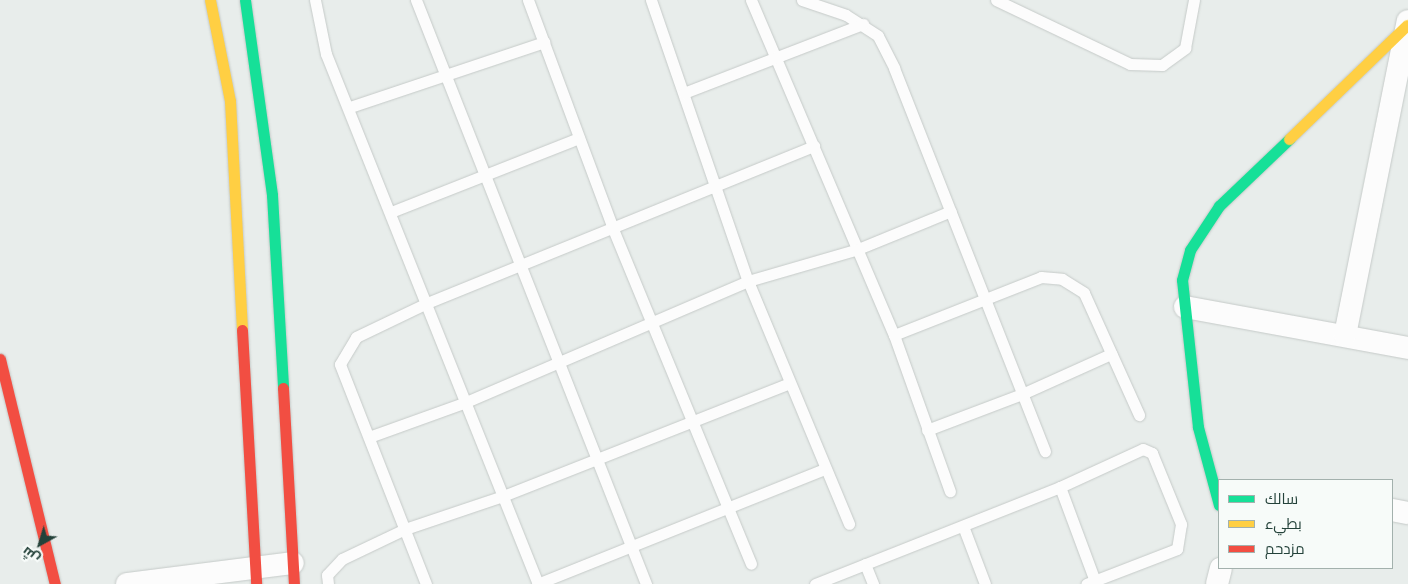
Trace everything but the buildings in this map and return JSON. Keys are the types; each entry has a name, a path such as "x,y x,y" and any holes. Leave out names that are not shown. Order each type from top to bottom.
{"main road":[{"path":"210,0 230,102 256,576"},
{"path":"245,0 272,195 294,573"},
{"path":"1219,479 1198,427 1182,280 1190,250 1219,206 1408,23"},
{"path":"0,359 55,584"}],"street":[{"path":"1345,335 1402,78 1408,23"},
{"path":"1185,307 1408,348"},
{"path":"1393,510 1408,513"},
{"path":"1217,584 1221,569"},
{"path":"127,584 294,573"}],"lane":[{"path":"315,0 326,54 350,107 538,584 825,468"},
{"path":"416,0 520,266 555,364 646,584"},
{"path":"528,0 613,229 690,423 751,564"},
{"path":"651,0 718,187 748,281 849,524"},
{"path":"751,0 894,335 950,491"},
{"path":"802,0 863,24 878,36 894,68 1045,451"},
{"path":"996,0 1130,64 1162,65 1184,48 1194,0"},
{"path":"684,93 863,24"},
{"path":"350,107 446,77 544,42"},
{"path":"391,212 485,177 579,138"},
{"path":"426,584 340,364 344,351 356,337 427,303 718,187 814,146"},
{"path":"369,437 466,402 748,281 858,249 951,211"},
{"path":"894,335 984,296 1041,277 1062,279 1084,293 1139,414"},
{"path":"927,430 1022,394 1111,354"},
{"path":"328,584 328,575 342,559 405,530 503,496 790,383"},
{"path":"815,584 1060,487 1143,449 1157,463 1181,524 1177,548 1092,583 1060,487"},
{"path":"963,526 985,584"},
{"path":"866,564 873,584"}],"traffic: fast":[{"path":"245,0 272,195 283,388"},
{"path":"1218,501 1198,427 1182,280 1190,250 1219,206 1289,139"}],"traffic: slow":[{"path":"210,0 230,101 242,330"},
{"path":"1289,139 1407,25"}],"traffic: jam":[{"path":"242,330 256,584"},
{"path":"0,359 55,584"},
{"path":"283,388 294,584"}]}
